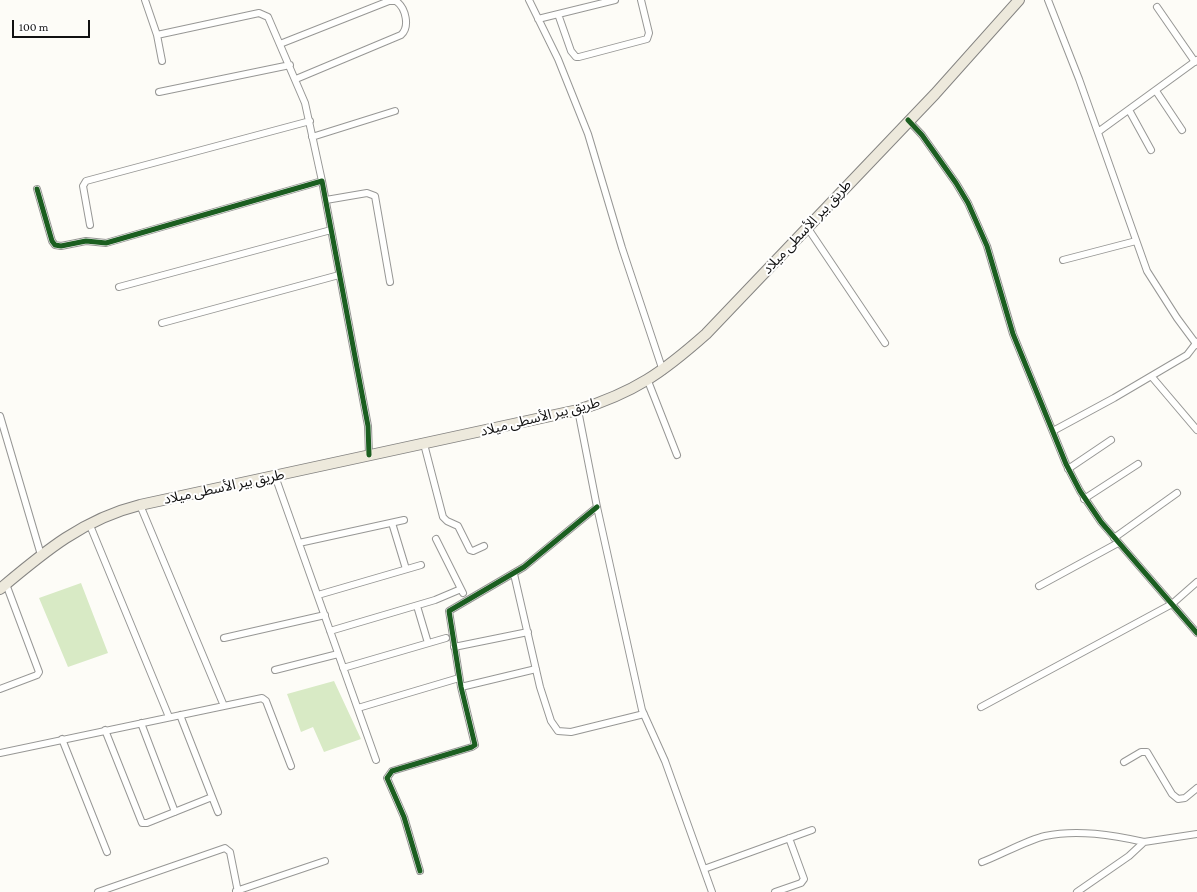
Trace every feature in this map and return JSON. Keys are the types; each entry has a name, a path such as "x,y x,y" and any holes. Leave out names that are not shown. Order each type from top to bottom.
{"main road":[{"name":"طريق بير الأسطى ميلاد","path":"3,586 41,555 89,523 114,512 140,505 578,410 614,398 648,381 663,371 706,334 908,120 935,94 1019,0"}],"street":[{"path":"145,0 157,35 162,61"},
{"path":"529,0 558,59 588,134 624,255 663,371"},
{"path":"538,19 615,0"},
{"path":"558,14 571,52 576,57 579,57 648,39 649,33 641,0"},
{"path":"1048,0 1098,132 1147,271 1197,344 1187,355 1152,377 1053,431"},
{"path":"280,44 389,1 396,1 402,8 406,25 401,35 296,79"},
{"path":"1098,132 1196,61 1157,7"},
{"path":"157,35 259,13 268,17 296,79 310,121 312,138 326,200 338,275 368,426 369,455"},
{"path":"159,92 290,65"},
{"path":"1156,91 1182,130"},
{"path":"1128,110 1151,150"},
{"path":"312,138 395,111"},
{"path":"908,120 922,136 956,183 968,203 986,246 1013,334 1068,468 1084,499 1116,541 1197,633"},
{"path":"90,225 83,186 86,181 310,121"},
{"path":"37,189 52,241 55,245 61,246 86,241 106,243 322,181"},
{"path":"326,200 367,193 375,196 390,282"},
{"path":"807,227 885,343"},
{"path":"119,287 331,230"},
{"path":"1063,260 1136,241"},
{"path":"162,323 338,275"},
{"path":"1152,377 1197,430"},
{"path":"648,381 677,456"},
{"path":"578,410 597,507 644,714 665,761 712,892"},
{"path":"0,416 41,555"},
{"path":"1068,468 1111,440"},
{"path":"424,444 443,517 447,521 458,526 470,550 473,551 484,546"},
{"path":"1084,499 1138,464"},
{"path":"275,476 376,760"},
{"path":"1039,586 1116,541 1177,493"},
{"path":"140,505 224,706"},
{"path":"420,871 404,817 387,778 392,771 474,746 475,742 461,687 448,614 450,609 514,574 597,507"},
{"path":"299,543 404,520"},
{"path":"89,523 169,717"},
{"path":"392,523 406,569"},
{"path":"330,631 417,606 462,591 436,539"},
{"path":"318,595 421,565"},
{"path":"514,574 536,669 553,724 562,732 571,732 644,714"},
{"path":"981,707 1172,604 1197,582"},
{"path":"1,687 37,675 39,670 3,586"},
{"path":"417,606 428,643"},
{"path":"224,638 325,615"},
{"path":"454,647 528,632"},
{"path":"344,668 446,638"},
{"path":"275,670 338,654"},
{"path":"461,687 536,669"},
{"path":"358,708 460,678"},
{"path":"0,753 261,698 265,699 291,766"},
{"path":"180,715 218,812"},
{"path":"141,723 175,812"},
{"path":"105,730 141,822 145,824 212,797"},
{"path":"62,739 107,852"},
{"path":"1124,762 1141,752 1147,752 1172,794 1178,799 1185,798 1197,788"},
{"path":"704,869 812,830"},
{"path":"982,862 1044,836 1060,834 1110,835 1144,842 1197,834"},
{"path":"776,892 802,883 804,880 789,838"},
{"path":"1077,892 1129,856 1144,842"},
{"path":"98,892 225,848 230,852 237,892 325,861"}],"green space":[{"path":"81,583 108,653 68,667 39,598"},
{"path":"334,681 361,739 324,752 313,727 301,732 287,694"}],"cycle path":[{"path":"908,120 922,135 956,183 968,203 987,246 1013,334 1066,464 1080,491 1101,522 1197,633"},
{"path":"37,189 52,241 55,245 61,246 86,241 106,243 322,181 368,426 369,455"},
{"path":"420,871 404,817 387,778 392,771 475,745 461,687 449,611 524,567 597,507"}]}
